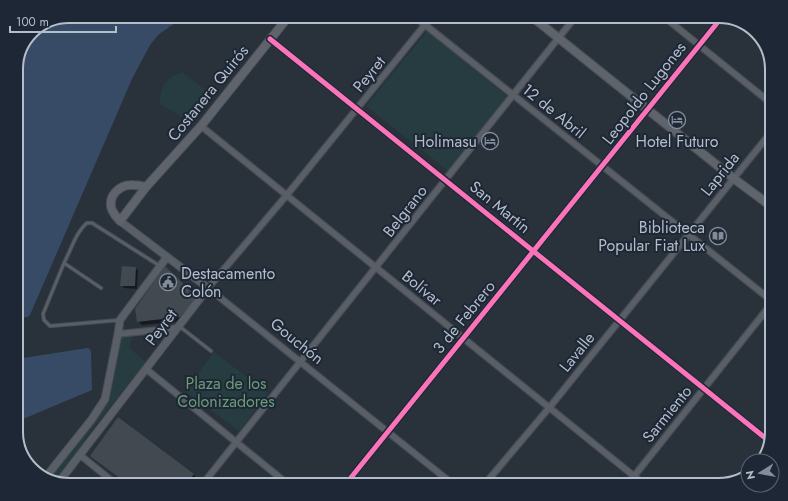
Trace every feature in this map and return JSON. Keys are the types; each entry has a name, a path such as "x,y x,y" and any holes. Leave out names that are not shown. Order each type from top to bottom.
{"main road":[{"name":"Costanera Quirós","path":"120,221 146,187 200,126 283,23"},
{"path":"540,23 765,202"},
{"path":"120,221 113,212 111,205 114,194 120,187 133,184 146,187"}],"street":[{"name":"12 de Abril","path":"423,23 765,296"},
{"name":"Belgrano","path":"208,478 571,23"},
{"path":"672,23 765,98"},
{"name":"Leopoldo Lugones","path":"603,166 717,23"},
{"name":"Peyret","path":"63,477 208,288 286,196 425,25"},
{"name":"San Martín","path":"270,39 765,438"},
{"name":"Bolívar","path":"200,126 636,478"},
{"name":"Laprida","path":"688,234 765,140"},
{"name":"3 de Febrero","path":"351,478 603,166"},
{"name":"Gouchón","path":"120,221 208,288 445,478"},
{"name":"Lavalle","path":"490,478 549,408 688,234"},
{"name":"Peyret","path":"49,473 92,419 104,398 120,320 167,257"},
{"name":"Sarmiento","path":"634,476 765,311"},
{"path":"118,334 178,327"},
{"path":"146,369 281,478"},
{"path":"80,455 108,478"}],"lane":[{"path":"120,320 50,326 44,320 43,314 64,263 82,227 87,223 92,223 160,266"},
{"path":"64,263 101,288"},
{"path":"178,327 211,351"}],"green space":[{"path":"427,31 507,96 448,171 366,106"},
{"path":"182,72 206,90 185,119 160,104 161,92 165,83 176,74"},
{"path":"133,334 129,348 146,362 86,437 84,443 57,477 54,476 51,475 108,395 121,335"},
{"name":"Plaza de los Colonizadores","path":"214,352 268,393 239,431 185,391"}],"water":[{"path":"63,23 175,23 158,35 150,45 132,79 28,317 23,318 23,66 28,48 38,34 54,25"},
{"path":"87,348 90,349 92,390 23,419 23,358"}],"building":[{"path":"122,266 136,267 135,286 120,286"},
{"name":"Destacamento Colón","path":"165,266 197,297 180,317 137,322 135,309"},
{"path":"118,417 194,474 191,478 120,478 90,456"}],"cycle path":[{"path":"351,478 717,23"},
{"path":"270,39 765,438"}],"place":[{"name":"Hotel Futuro","path":"677,120"},
{"name":"Holimasu","path":"490,141"},
{"name":"Biblioteca Popular Fiat Lux","path":"718,236"},
{"name":"Destacamento Colón","path":"168,282"}]}
